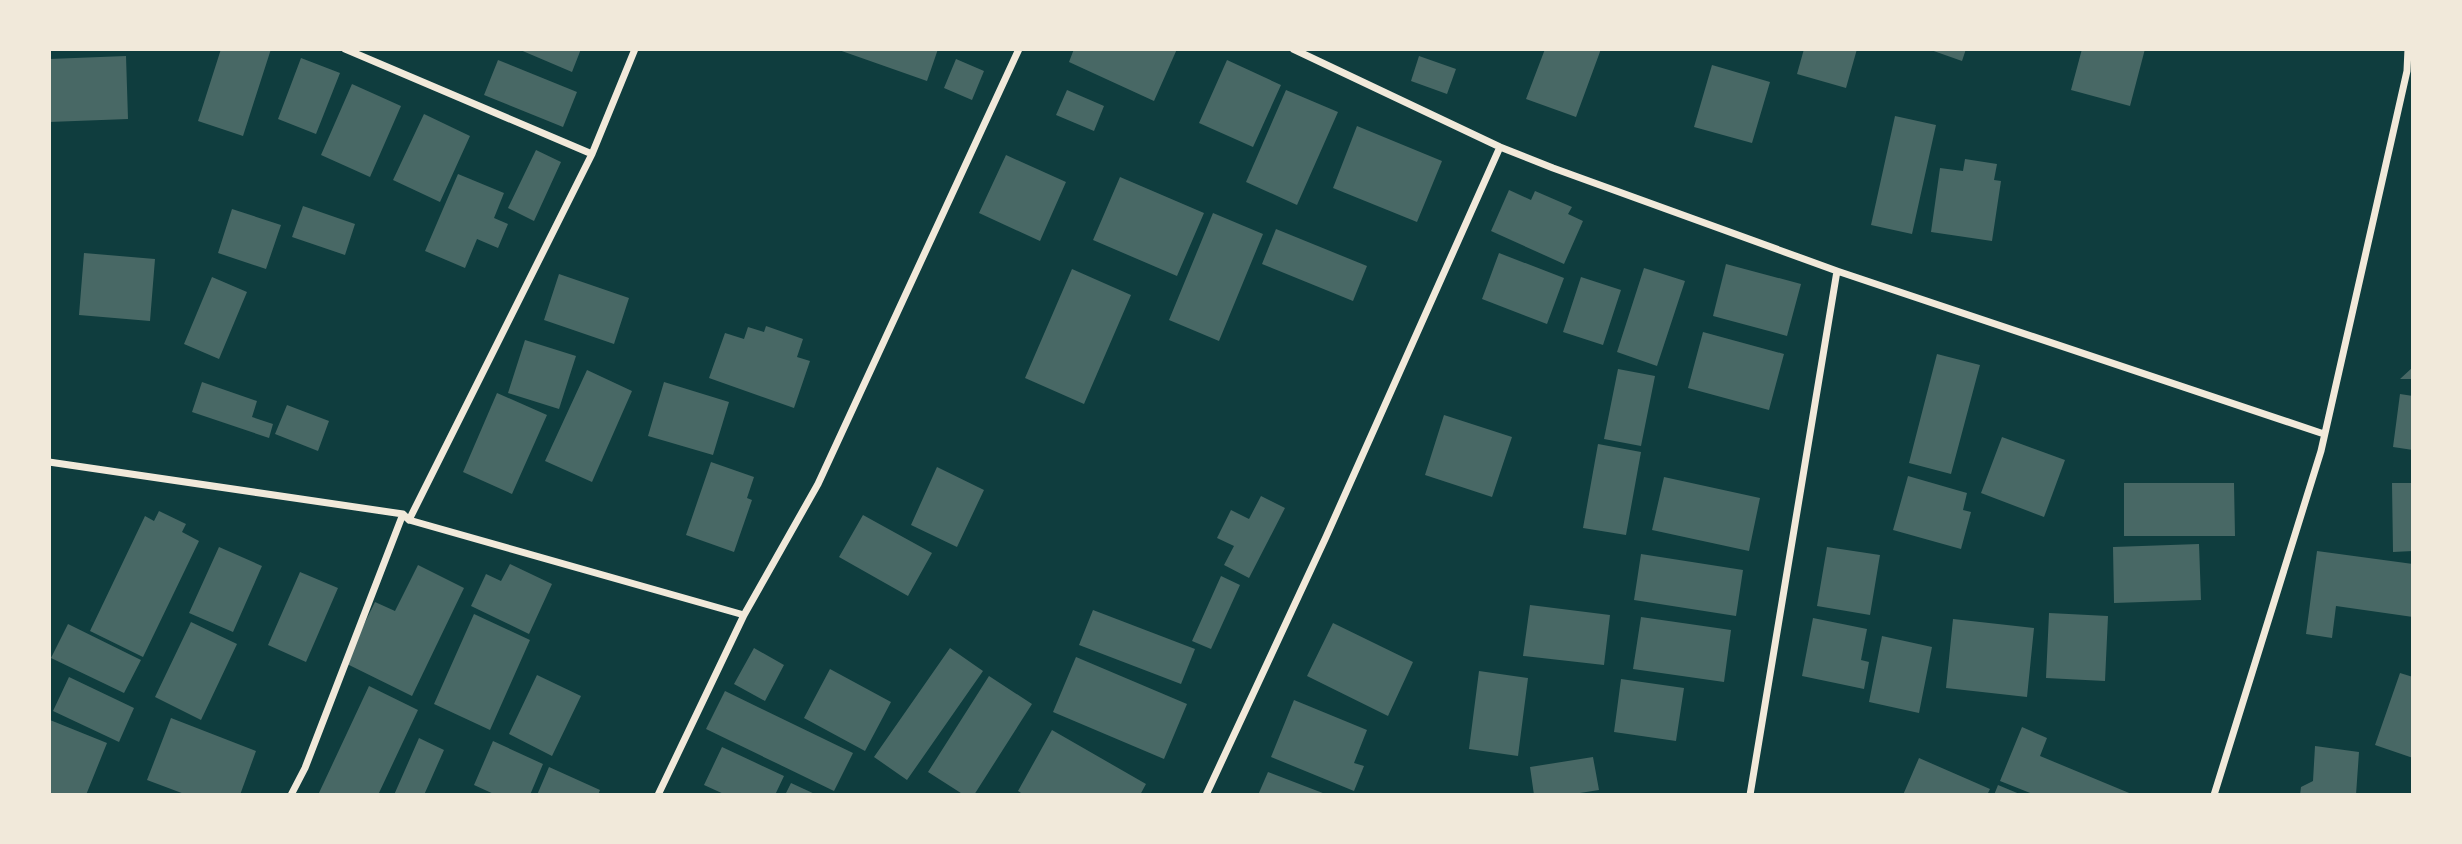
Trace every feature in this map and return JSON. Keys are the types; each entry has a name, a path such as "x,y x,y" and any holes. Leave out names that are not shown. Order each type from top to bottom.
{"street":[{"path":"345,49 592,153"},
{"path":"291,795 305,768 406,517 592,153 635,49"},
{"path":"658,795 744,615 818,484 1019,49"},
{"path":"1293,49 1500,147 1837,271 2324,434"},
{"path":"2214,795 2324,434 2407,71 2408,49"},
{"path":"1206,795 1500,147"},
{"path":"1749,795 1837,271"},
{"path":"49,462 406,517 744,615"}],"building":[{"path":"221,49 271,49 243,136 198,121"},
{"path":"518,49 581,49 572,72"},
{"path":"836,49 938,49 927,81"},
{"path":"1074,49 1177,49 1154,101 1069,62"},
{"path":"1545,49 1601,49 1576,117 1526,99"},
{"path":"1804,49 1857,49 1846,88 1797,74"},
{"path":"1928,49 1966,49 1962,61"},
{"path":"2082,49 2145,49 2130,106 2071,90"},
{"path":"126,56 128,119 49,122 49,59"},
{"path":"1419,56 1456,69 1447,94 1411,81"},
{"path":"301,58 340,73 316,134 278,119"},
{"path":"956,59 984,71 972,100 944,88"},
{"path":"498,60 577,92 563,127 484,95"},
{"path":"1227,60 1281,85 1253,147 1199,123"},
{"path":"1712,65 1770,82 1752,143 1694,127"},
{"path":"352,84 401,106 370,177 321,155"},
{"path":"1067,90 1104,106 1094,131 1056,115"},
{"path":"1286,90 1338,112 1297,205 1246,182"},
{"path":"424,114 470,136 440,202 393,180"},
{"path":"1895,116 1936,125 1912,234 1871,225"},
{"path":"1357,126 1442,161 1417,222 1333,188"},
{"path":"536,150 561,162 534,221 508,208"},
{"path":"1006,155 1066,182 1040,241 979,213"},
{"path":"1965,159 1997,164 1994,180 2001,181 1992,241 1931,232 1940,168 1963,171"},
{"path":"458,174 504,193 494,218 508,224 498,248 477,239 465,268 425,251"},
{"path":"1120,177 1204,213 1177,276 1093,240"},
{"path":"1509,190 1531,200 1535,191 1572,207 1568,214 1583,221 1564,264 1491,231"},
{"path":"303,206 355,224 345,255 292,237"},
{"path":"232,209 281,225 266,269 218,253"},
{"path":"1213,213 1263,234 1219,341 1169,320"},
{"path":"1276,229 1367,266 1353,301 1262,264"},
{"path":"84,253 155,259 150,321 79,315"},
{"path":"1499,253 1564,278 1547,324 1482,299"},
{"path":"1726,264 1801,284 1787,336 1713,316"},
{"path":"1644,268 1685,281 1657,366 1617,352"},
{"path":"1072,269 1131,295 1084,404 1025,378"},
{"path":"559,274 629,298 614,344 544,320"},
{"path":"212,277 247,292 219,359 184,344"},
{"path":"1581,277 1621,290 1603,345 1563,332"},
{"path":"766,326 803,339 797,357 810,361 794,408 709,378 725,333 744,339 748,327 764,332"},
{"path":"1703,332 1784,354 1769,410 1688,388"},
{"path":"525,340 576,356 559,409 508,393"},
{"path":"1937,354 1980,365 1951,474 1909,463"},
{"path":"2413,367 2413,379 2400,379"},
{"path":"1618,369 1655,376 1641,446 1604,439"},
{"path":"587,370 632,391 592,482 545,461"},
{"path":"202,382 257,401 252,417 273,424 269,438 192,412"},
{"path":"664,382 729,402 713,455 648,436"},
{"path":"497,393 547,415 512,494 463,472"},
{"path":"2400,394 2413,396 2413,450 2393,447"},
{"path":"287,405 329,421 318,451 275,434"},
{"path":"1444,415 1512,437 1492,497 1425,475"},
{"path":"2002,437 2065,460 2044,517 1981,493"},
{"path":"1598,444 1641,452 1626,535 1583,528"},
{"path":"711,462 754,477 747,498 752,500 734,552 686,535"},
{"path":"937,467 984,490 957,547 911,525"},
{"path":"1908,476 1967,493 1963,510 1971,512 1961,549 1893,530"},
{"path":"1664,477 1760,498 1749,551 1652,530"},
{"path":"2124,483 2234,483 2235,536 2124,536"},
{"path":"2392,483 2413,483 2413,551 2393,552"},
{"path":"1261,496 1285,508 1249,578 1224,565 1234,546 1217,538 1231,510 1249,519"},
{"path":"159,511 186,524 182,532 199,541 143,657 90,631 145,516 154,521"},
{"path":"863,515 932,553 908,596 839,557"},
{"path":"2199,544 2201,600 2114,603 2113,547"},
{"path":"219,547 262,566 233,632 189,613"},
{"path":"1827,547 1880,555 1870,615 1817,606"},
{"path":"2317,551 2413,564 2413,617 2336,606 2332,638 2306,634"},
{"path":"1641,554 1743,570 1736,616 1634,600"},
{"path":"510,564 552,584 529,634 471,606 486,574 501,581"},
{"path":"418,565 464,588 412,696 345,663 375,602 395,611"},
{"path":"300,572 338,588 306,662 268,645"},
{"path":"1221,576 1240,585 1211,649 1192,641"},
{"path":"1530,605 1610,615 1604,665 1523,656"},
{"path":"1093,610 1195,649 1181,684 1079,645"},
{"path":"2049,613 2108,616 2105,681 2046,678"},
{"path":"474,614 530,640 490,730 434,704"},
{"path":"1641,617 1731,630 1724,682 1633,669"},
{"path":"1813,618 1867,629 1861,660 1869,662 1864,689 1802,676"},
{"path":"1953,619 2034,628 2027,697 1946,688"},
{"path":"191,622 237,644 201,720 155,697"},
{"path":"1333,623 1413,662 1388,716 1307,676"},
{"path":"68,624 141,660 124,693 51,658"},
{"path":"1882,636 1932,647 1919,713 1869,702"},
{"path":"754,648 784,665 765,701 734,684"},
{"path":"950,648 983,671 907,780 874,757"},
{"path":"1076,657 1187,704 1164,759 1053,712"},
{"path":"830,669 891,702 865,751 804,718"},
{"path":"1479,671 1528,678 1518,756 1469,749"},
{"path":"2400,673 2413,677 2413,758 2375,745"},
{"path":"537,675 581,696 552,756 509,734"},
{"path":"989,676 1032,704 974,795 964,795 928,772"},
{"path":"69,677 134,708 119,742 53,711"},
{"path":"1621,679 1684,688 1676,741 1614,732"},
{"path":"369,686 418,710 378,795 318,795"},
{"path":"725,691 853,753 834,791 706,729"},
{"path":"1294,700 1367,730 1354,763 1364,766 1354,791 1271,757"},
{"path":"171,718 256,751 240,795 187,795 147,780"},
{"path":"50,720 107,743 86,795 49,795"},
{"path":"2022,727 2047,738 2040,756 2134,795 2035,795 2000,781"},
{"path":"1052,730 1146,784 1140,795 1024,795 1018,791"},
{"path":"419,738 444,750 424,795 394,795"},
{"path":"493,741 543,764 530,795 496,795 474,785"},
{"path":"2315,746 2359,752 2356,795 2300,795 2301,787 2313,781"},
{"path":"722,747 784,776 775,795 726,795 704,785"},
{"path":"1593,757 1599,790 1567,795 1534,795 1530,767"},
{"path":"1919,758 1990,789 1987,795 1903,795"},
{"path":"549,767 600,790 598,795 537,795"},
{"path":"1268,772 1328,795 1258,795"},
{"path":"791,783 817,795 785,795"},
{"path":"1998,785 2022,795 1994,795"}]}
